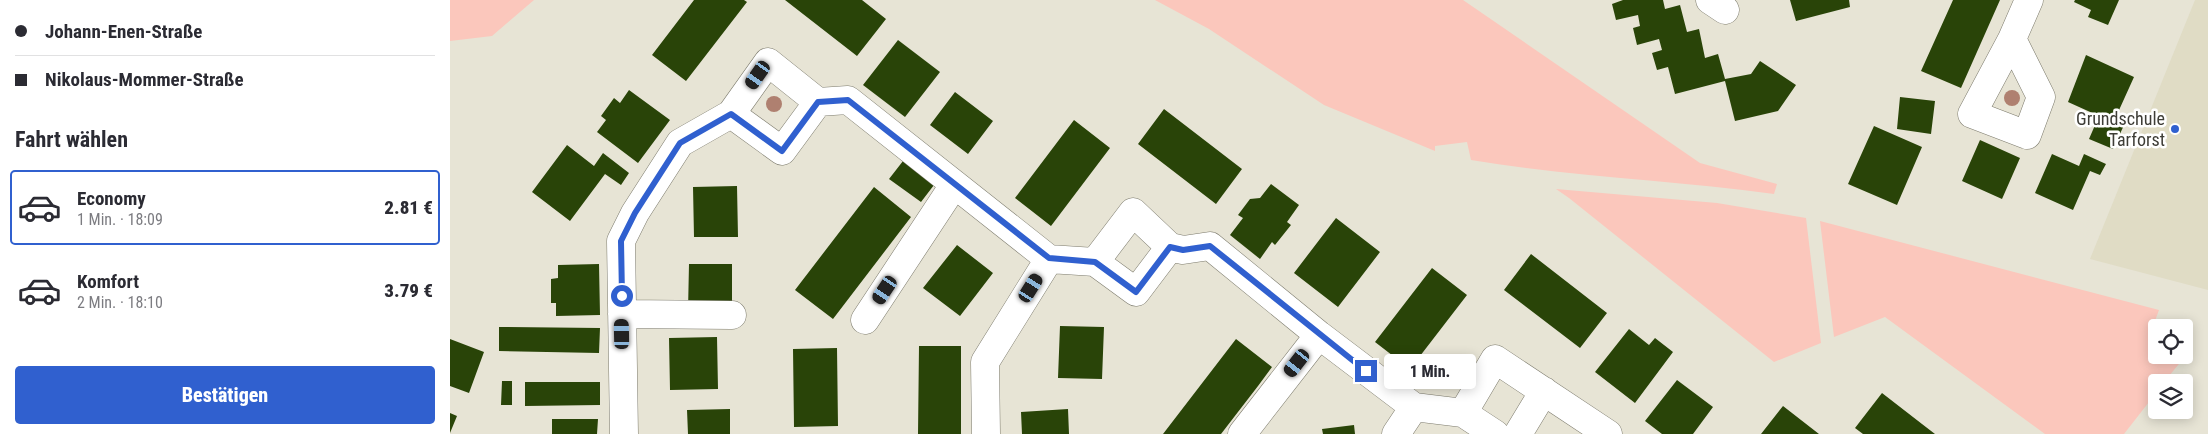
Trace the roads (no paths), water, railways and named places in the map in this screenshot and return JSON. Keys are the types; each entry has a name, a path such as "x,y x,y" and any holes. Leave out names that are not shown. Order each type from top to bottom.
{"street":[{"path":"2012,40 2030,0"},
{"path":"624,434 621,241 635,213 680,143 731,114 768,62 818,102 848,100 1049,258 1095,262 1136,292 1170,247"},
{"path":"731,114 782,151 818,102"},
{"path":"865,320 954,185"},
{"path":"1095,262 1133,212 1170,247 1183,250 1210,246 1319,335 1414,407 1462,413 1495,434"},
{"path":"986,434 985,362 1049,258"},
{"path":"622,314 732,315"},
{"path":"1242,434 1319,335"},
{"path":"1462,413 1495,359 1608,434"},
{"path":"1518,434 1544,391"},
{"path":"1396,434 1414,407"}],"place":[{"name":"Grundschule Tarforst","path":"2175,129"}]}
